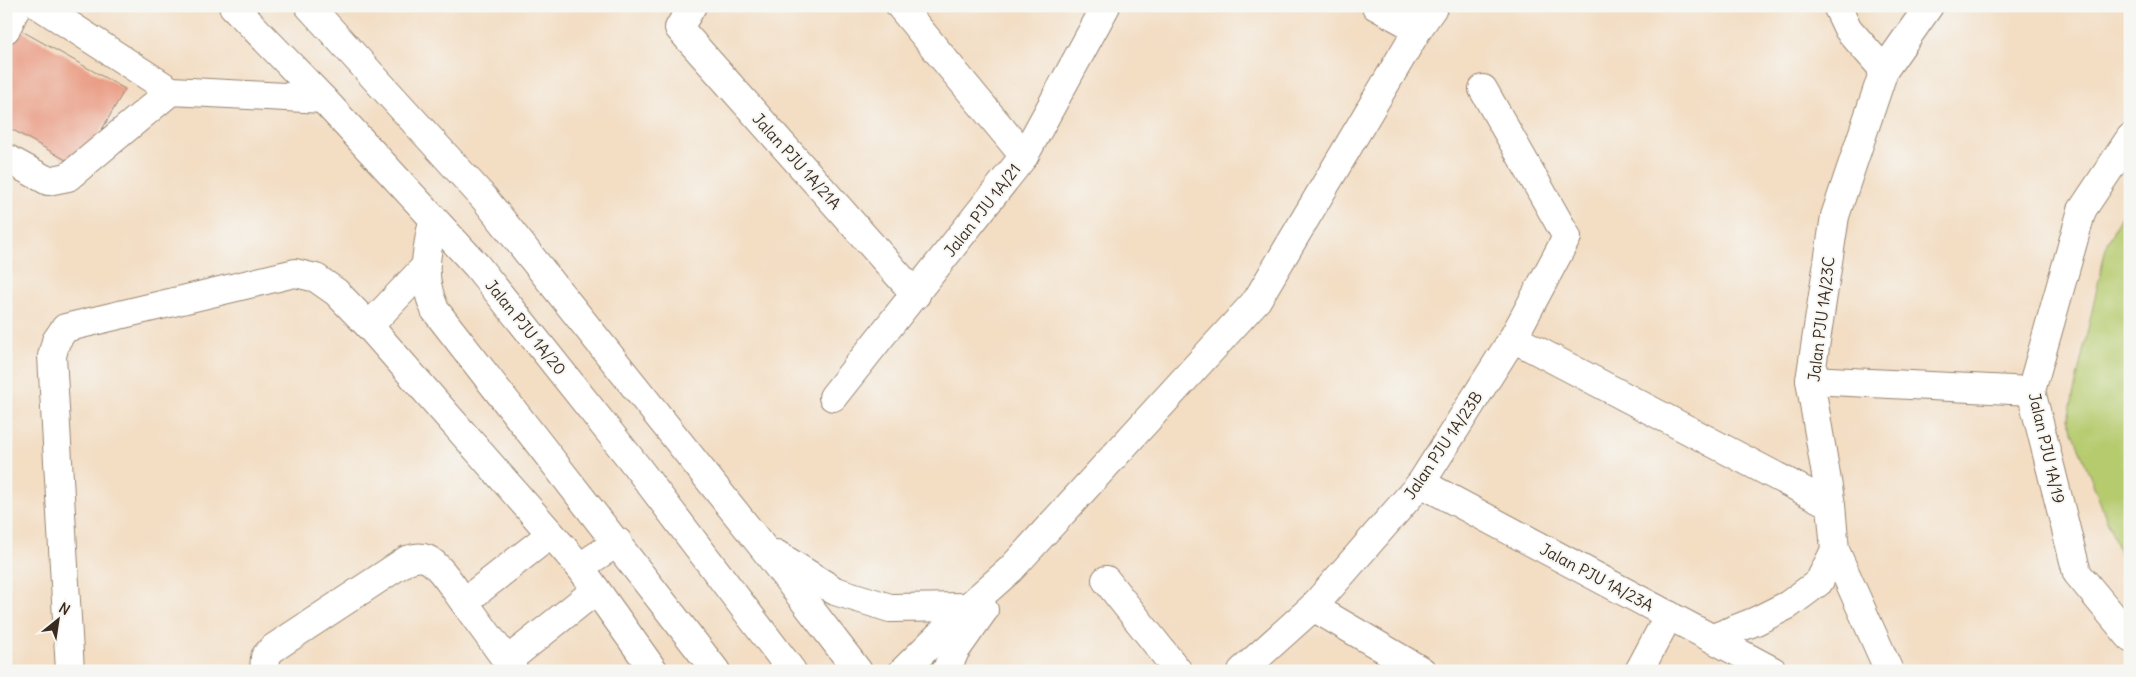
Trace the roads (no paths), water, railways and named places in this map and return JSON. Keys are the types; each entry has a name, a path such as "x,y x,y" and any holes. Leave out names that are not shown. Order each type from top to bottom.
{"street":[{"path":"6,29 17,6"},
{"path":"40,6 171,91 323,99"},
{"name":"Jalan PJU 1A/20","path":"233,6 323,99 432,220 477,266 634,463 792,671"},
{"path":"309,6 484,198 762,546 858,671"},
{"path":"900,6 1024,156"},
{"name":"Jalan PJU 1A/21","path":"833,397 1024,156 1106,6"},
{"path":"1376,6 1418,29"},
{"path":"903,671 968,607 1011,569 1257,300 1418,29 1434,6"},
{"path":"1837,6 1848,29 1884,70"},
{"name":"Jalan PJU 1A/23C","path":"1889,671 1835,550 1831,505 1810,380 1835,216 1884,70 1929,6"},
{"name":"Jalan PJU 1A/21A","path":"685,17 916,294"},
{"name":"Jalan PJU 1A/23B","path":"1242,671 1313,607 1422,483 1513,338 1568,237 1482,89"},
{"path":"6,158 48,181 68,177 171,91"},
{"name":"Jalan PJU 1A/19","path":"2130,138 2082,210 2031,391 2076,573 2130,637"},
{"path":"432,220 424,268 429,296 435,310 618,542 716,671"},
{"path":"369,326 424,268"},
{"path":"70,671 52,356 56,341 65,328 295,273 316,278 336,292 369,326 580,567 654,671"},
{"path":"1513,338 1831,505"},
{"path":"1810,380 2031,391"},
{"name":"Jalan PJU 1A/23A","path":"1422,483 1773,671"},
{"path":"464,602 551,534"},
{"path":"580,567 618,542"},
{"path":"762,546 835,591 890,608 968,607"},
{"path":"1713,638 1756,622 1788,605 1819,582 1835,550"},
{"path":"264,671 265,657 272,649 408,560 417,557 427,559 435,564 510,666 596,590"},
{"path":"946,671 966,634 1011,569"},
{"path":"1106,580 1178,671"},
{"path":"1313,607 1422,671"},
{"path":"1640,671 1669,615"}]}
